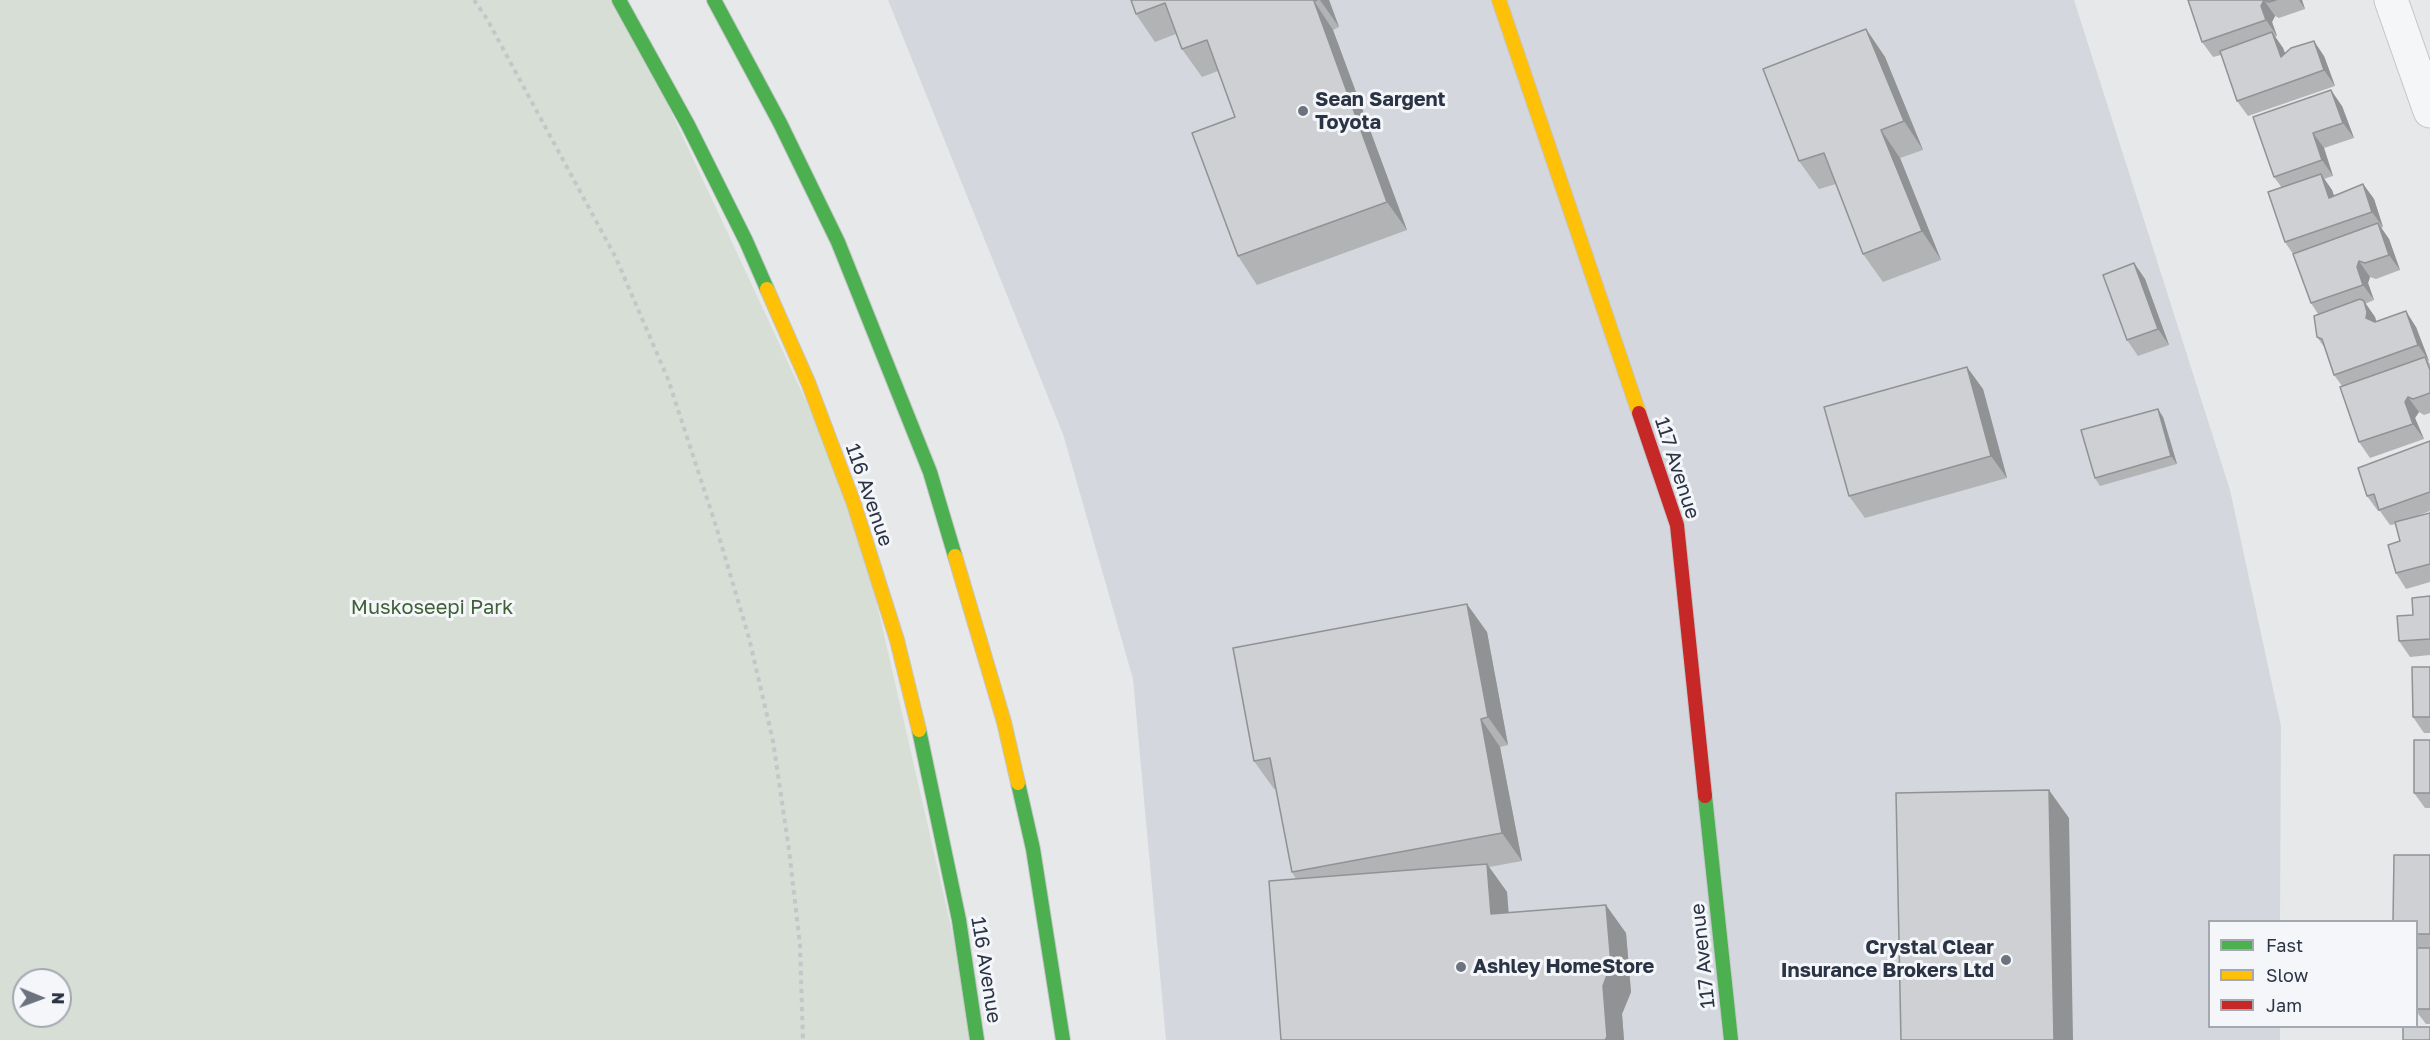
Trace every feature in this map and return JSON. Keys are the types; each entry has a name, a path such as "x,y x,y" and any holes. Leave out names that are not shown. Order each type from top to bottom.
{"main road":[{"name":"116 Avenue","path":"619,0 688,125 746,241 808,382 854,504 897,640 930,776 959,920 977,1040"},
{"path":"714,0 780,123 838,242 930,472 968,594 1004,722 1033,849 1063,1040"},
{"name":"117 Avenue","path":"1499,0 1677,525 1731,1040"}],"street":[{"path":"2391,0 2428,100"}],"path":[{"path":"474,0 487,19 616,258 668,379 715,523 748,638 772,741 789,850 800,945 803,1040"}],"shaded area":[{"path":"888,0 2074,0 2230,490 2281,726 2280,920 2208,920 2208,1028 2280,1028 2280,1040 1166,1040 1133,679 1063,434"}],"green space":[{"name":"Muskoseepi Park","path":"0,0 619,0 854,504 977,1040 0,1040"}],"building":[{"name":"Sean Sargent Toyota","path":"1131,0 1317,0 1314,1 1387,202 1238,256 1192,133 1235,117 1207,40 1182,49 1165,3 1136,14"},
{"path":"2188,0 2264,0 2261,6 2266,20 2202,42"},
{"path":"1866,29 1904,121 1881,130 1922,231 1863,254 1824,153 1799,161 1763,69"},
{"path":"2272,32 2281,57 2291,48 2314,41 2324,70 2237,101 2220,51"},
{"path":"2331,90 2343,123 2313,133 2322,160 2274,177 2253,117"},
{"path":"2321,174 2329,198 2363,184 2372,212 2285,242 2268,192"},
{"path":"2378,223 2389,255 2365,263 2359,261 2357,267 2363,285 2311,303 2293,254"},
{"path":"2134,263 2158,329 2127,340 2103,275"},
{"path":"2360,299 2364,301 2366,318 2375,322 2406,311 2418,345 2334,375 2322,339 2317,337 2314,316"},
{"path":"2425,357 2430,370 2430,393 2413,399 2408,397 2405,402 2413,424 2359,442 2340,387"},
{"path":"1967,367 1991,456 1849,496 1824,407"},
{"path":"2158,409 2171,456 2095,478 2081,430"},
{"path":"2430,441 2430,492 2379,510 2374,494 2367,496 2358,468"},
{"path":"2430,513 2430,564 2396,573 2388,545 2400,541 2395,522"},
{"path":"2430,596 2430,639 2399,641 2397,616 2413,615 2412,598"},
{"path":"1467,604 1488,717 1481,719 1502,833 1292,872 1270,758 1254,761 1233,648"},
{"path":"2412,667 2430,667 2430,717 2413,717"},
{"path":"2414,740 2430,740 2430,793 2414,793"},
{"path":"2049,790 2054,1040 1901,1040 1896,793"},
{"path":"2394,855 2430,855 2430,934 2418,934 2418,920 2393,920"},
{"name":"Ashley HomeStore","path":"1487,864 1491,914 1606,905 1611,964 1603,986 1607,1037 1605,1040 1281,1040 1269,881"},
{"path":"2418,948 2430,948 2430,1009 2418,1009"},
{"path":"2430,1027 2430,1040 2403,1040 2403,1028"}],"traffic: fast":[{"path":"619,0 688,125 746,241 767,289"},
{"path":"714,0 780,123 838,242 930,472 955,556"},
{"path":"919,730 959,920 977,1040"},
{"path":"1018,783 1033,849 1063,1040"},
{"path":"1705,796 1731,1040"}],"traffic: slow":[{"path":"1499,0 1639,413"},
{"path":"767,289 808,382 854,504 897,640 919,730"},
{"path":"955,556 1004,722 1018,783"}],"traffic: jam":[{"path":"1639,413 1677,525 1705,796"}],"place":[{"name":"Sean Sargent Toyota","path":"1303,111"},
{"name":"Crystal Clear Insurance Brokers Ltd","path":"2006,960"},
{"name":"Ashley HomeStore","path":"1461,967"}]}
